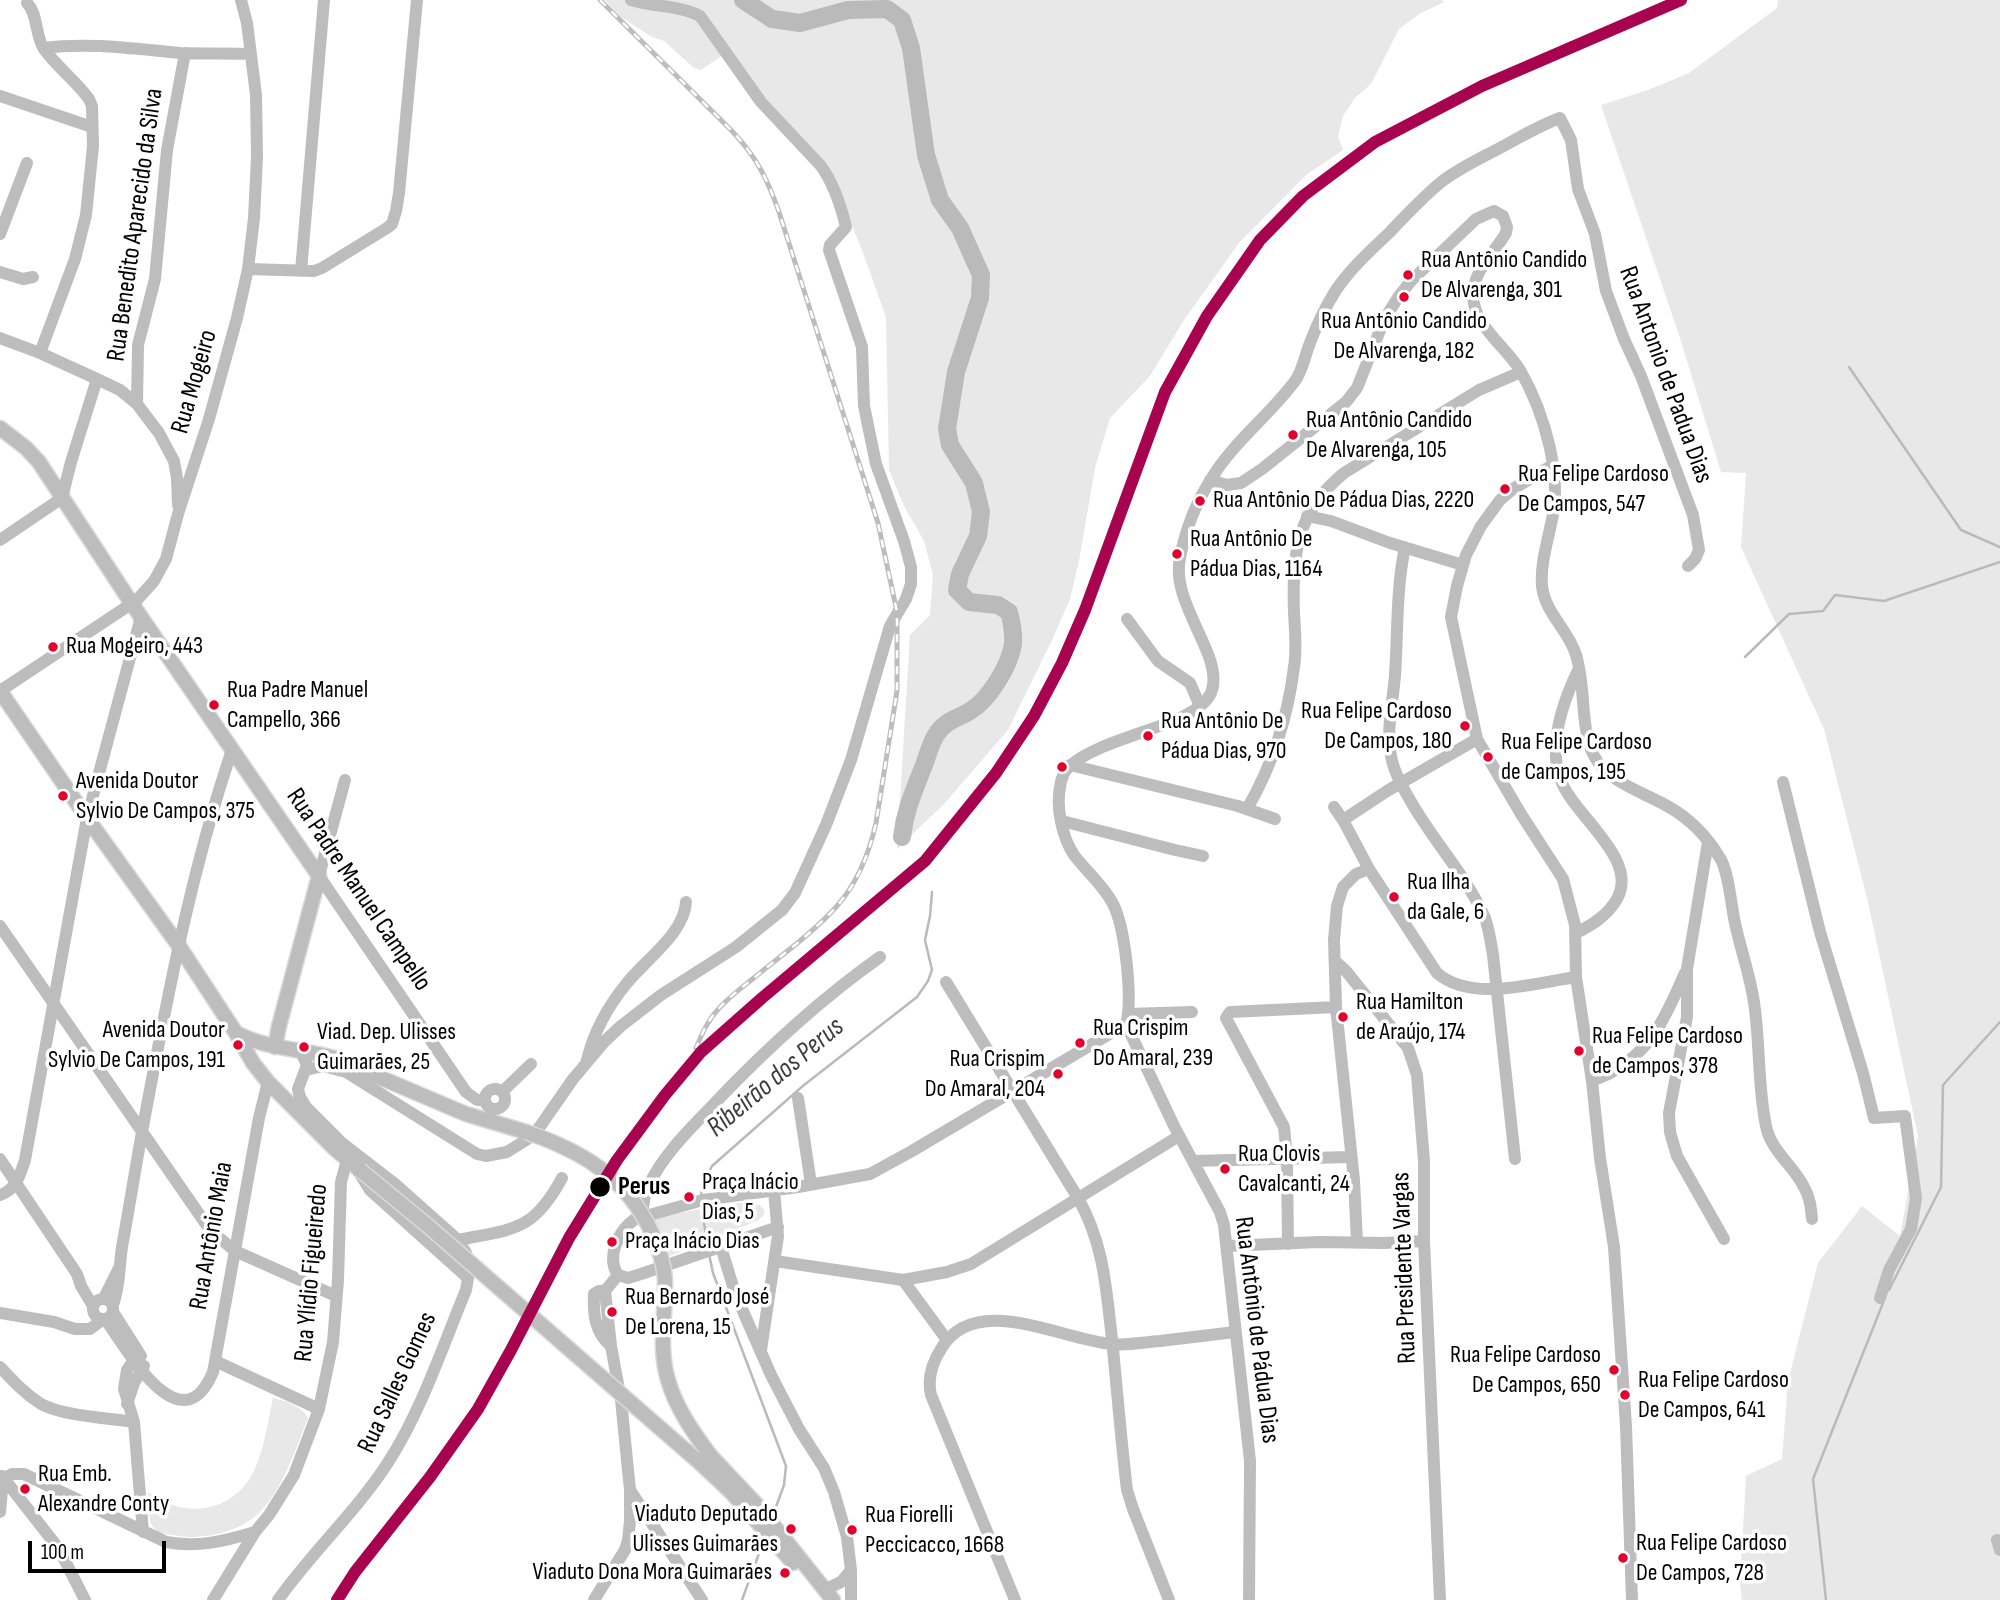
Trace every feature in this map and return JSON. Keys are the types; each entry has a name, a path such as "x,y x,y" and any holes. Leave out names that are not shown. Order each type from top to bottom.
{"main road":[{"name":"Rua Padre Manuel Campello","path":"0,428 32,455 319,876"},
{"path":"0,691 179,946 253,1063 268,1082 355,1166 620,1392 705,1459 731,1492 764,1520 827,1597"},
{"path":"275,1047 319,876"},
{"path":"236,1033 258,1043 336,1059 466,1114 551,1140 587,1158 612,1177 639,1209 656,1242 665,1276 664,1363 668,1381 705,1459"}],"street":[{"name":"Rua Mogeiro","path":"0,691 132,604 154,581 166,559 209,419 248,269 257,157 256,95 241,0"},
{"path":"301,271 324,0"},
{"path":"248,269 314,271 372,238 391,223 399,193 417,0"},
{"path":"306,1070 323,1066 346,1072 477,1154 486,1156 507,1152 534,1135 587,1063 621,1026 661,995 736,947 782,910 795,893 811,862 846,773 890,626 911,583 911,567 876,464 864,406 862,347 829,250 830,245 846,227 829,177 761,102 700,16 684,10 631,0"},
{"path":"27,3 31,6 38,36 44,48 89,99 92,106 93,146 86,215 75,259 40,353"},
{"path":"44,48 100,47 251,54"},
{"name":"Rua Benedito Aparecido da Silva","path":"137,404 138,345 155,279 167,150 185,53"},
{"path":"0,96 92,127"},
{"name":"Rua Antonio de Padua Dias","path":"1210,480 1296,379 1324,312 1337,288 1360,260 1440,184 1479,159 1560,118 1571,140 1578,189 1595,234 1606,291 1693,515 1699,550 1688,566"},
{"path":"0,234 27,163"},
{"path":"1070,765 1086,755 1169,723 1200,706 1211,693 1214,670 1193,623 1178,575 1185,537 1210,480 1227,485 1241,483 1346,402 1357,388 1384,320 1411,281 1475,219 1494,211 1503,216 1506,233 1479,271 1473,295 1480,317 1521,372 1548,440 1556,491 1543,568 1542,586 1547,604 1575,651 1588,735 1595,758 1626,786 1685,818 1708,842 1723,865 1755,1009 1766,1129 1776,1149 1803,1185 1811,1206 1812,1219"},
{"path":"0,272 23,279 33,277"},
{"path":"0,338 40,353 120,390 137,404 159,433 174,461 178,513"},
{"path":"1247,809 1269,762 1288,705 1295,665 1295,562 1300,533 1311,507 1327,487 1344,473 1479,390 1521,372"},
{"path":"0,540 62,498 97,379"},
{"path":"1553,465 1500,500 1481,526 1463,565 1451,617 1477,739 1563,879 1576,933 1576,977 1614,1247 1632,1600"},
{"path":"1307,516 1331,521 1463,565"},
{"path":"1405,547 1398,592 1390,727 1391,756 1414,807 1485,919 1493,955 1515,1159"},
{"path":"0,1195 9,1191 16,1183 25,1160 87,818 141,617"},
{"path":"1128,619 1158,661 1190,682 1200,706"},
{"path":"1576,933 1597,922 1612,907 1620,893 1622,878 1614,854 1565,791 1559,776 1556,744 1571,685 1579,667"},
{"path":"1343,820 1477,739"},
{"path":"0,1313 70,1327 103,1309 119,1268 142,1132 179,946 207,831 232,750"},
{"path":"1070,765 1247,809 1275,819"},
{"name":"Rua Antônio de Pádua Dias","path":"1070,765 1059,789 1065,835 1073,854 1114,904 1124,945 1127,1019 1179,1136 1220,1212 1224,1225 1250,1461 1249,1600"},
{"path":"319,876 345,780"},
{"path":"1783,782 1821,932 1874,1118 1905,1116 1916,1198 1910,1229 1889,1270 1880,1298"},
{"path":"1334,807 1369,869 1437,973 1448,981 1474,989 1497,989 1576,977"},
{"path":"1062,821 1203,856"},
{"path":"1708,842 1687,969 1687,1017 1669,1113 1670,1132 1681,1163 1724,1239"},
{"path":"1357,1242 1336,1007 1334,940 1337,906 1343,887 1356,874 1369,869"},
{"name":"Rua Padre Manuel Campello","path":"319,876 466,1092 477,1100 485,1100 488,1107 498,1109 504,1102 502,1093 531,1064"},
{"path":"587,1063 592,1041 602,1018 627,983 675,930 682,919 687,902"},
{"path":"0,926 210,1230 235,1251 336,1296"},
{"path":"642,1216 648,1186 685,1134 765,1051 798,1021 835,989 880,957"},
{"name":"Rua Presidente Vargas","path":"1336,962 1408,1048 1418,1083 1424,1161 1424,1241 1440,1600"},
{"path":"1592,1081 1623,1065 1650,1041 1687,969"},
{"path":"946,982 1092,1224 1101,1252 1127,1490 1169,1600"},
{"path":"1288,1244 1287,1158 1282,1123 1226,1018 1230,1012 1336,1007"},
{"path":"778,1227 628,1278 618,1275 612,1264 617,1243 630,1223 642,1216 675,1206 877,1171 1127,1019 1192,1012"},
{"path":"301,1052 306,1060 306,1070 298,1089 306,1107 342,1143 395,1184 458,1240 466,1253 468,1278"},
{"name":"Rua Antônio Maia","path":"0,1159 77,1274 87,1281 140,1362 176,1393 198,1394 211,1377 215,1361 259,1118 268,1082"},
{"path":"798,1098 811,1184"},
{"path":"775,1261 902,1280 947,1272 971,1264 1179,1136"},
{"path":"1193,1161 1351,1157"},
{"path":"355,1166 370,1190 468,1278"},
{"name":"Rua Ylídio Figueiredo","path":"213,1600 255,1532 295,1475 319,1409 333,1342 341,1182 355,1166"},
{"path":"458,1240 525,1224 545,1204 562,1178"},
{"path":"761,1351 778,1227 774,1190"},
{"path":"1227,1246 1424,1241"},
{"path":"720,1247 735,1293 784,1402 821,1461 834,1492 844,1526 851,1570 851,1600"},
{"path":"594,1600 625,1550 630,1521 620,1392 611,1346 601,1336 595,1318 594,1294 605,1291 618,1275"},
{"name":"Rua Salles Gomes","path":"278,1600 390,1460 431,1378 466,1290 468,1278"},
{"path":"902,1280 947,1340"},
{"path":"1015,1599 929,1387 934,1361 947,1340 979,1321 1027,1325 1112,1345 1235,1332"},
{"path":"215,1361 319,1409"},
{"path":"140,1362 127,1370 124,1390 134,1422 143,1532"},
{"path":"0,1367 24,1392 45,1406 134,1422"},
{"path":"1,1476 24,1474 166,1542 201,1545 255,1532"},
{"path":"0,1512 1,1476"},
{"path":"1,1476 59,1549 85,1600"},
{"path":"629,1490 702,1600"},
{"path":"827,1597 851,1570"}],"shaded area":[{"path":"605,0 1444,2 1419,14 1399,29 1371,84 1355,98 1343,116 1338,136 1343,150 1306,175 1239,243 1184,320 1150,376 1110,418 1095,468 1070,599 1008,730 945,803 897,849 910,635 930,615 933,575 924,541 904,506 889,470 886,317 845,209 817,157 723,55 701,70 694,68 664,41 652,37 621,17"},
{"path":"1778,0 2000,0 2000,1600 1742,1600 1740,1583 1746,1476 1782,1459 1788,1381 1818,1263 1862,1206 1900,1236 1918,1136 1868,902 1824,729 1741,547 1746,473 1721,472 1680,338 1601,105 1689,73 1777,8"},
{"name":"Praça Inácio Dias","path":"740,1203 760,1205 764,1215 757,1221 667,1257 653,1217"},
{"path":"273,1398 293,1405 308,1418 282,1480 268,1503 241,1526 219,1534 184,1537 156,1530 149,1516 148,1492 178,1507 194,1509 224,1502 237,1494 248,1482 262,1450"}],"waterway":[{"name":"Ribeirão dos Perus","path":"743,0 772,19 800,23 848,10 887,9 902,20 911,48 926,155 940,200 960,228 981,275 980,298 956,372 947,429 950,445 974,483 981,512 978,536 960,574 957,590 969,602 998,605 1009,612 1013,644 1003,672 991,691 977,706 943,726 934,738 910,801 902,837"},
{"path":"1849,367 1961,530 2000,547"},
{"path":"1745,657 1789,614 1823,611 1835,595 1884,601 2000,562"},
{"name":"Ribeirão dos Perus","path":"701,1195 712,1166 804,1085 917,997 932,970 925,940 932,892"},
{"path":"1889,1290 1941,1187 1943,1085 2000,1022"},
{"name":"Ribeirão dos Perus","path":"701,1205 708,1247"},
{"name":"Ribeirão dos Perus","path":"709,1254 713,1273 786,1466 784,1485 773,1515"},
{"path":"1826,1600 1813,1479 1883,1303"},
{"name":"Ribeirão dos Perus","path":"742,1600 765,1537"}],"railway":[{"path":"600,0 731,130 754,158 765,178 779,212 878,523 897,612 897,691 876,823 862,867 844,897 827,916 722,1005 708,1023 696,1048"}],"transit line":[{"path":"337,1600 355,1572 430,1477 478,1409 569,1238 617,1160 665,1095 701,1052 925,861 996,773 1034,716 1062,663 1085,610 1165,392 1207,316 1260,240 1303,196 1375,142 1482,86 1681,0"}],"place":[{"name":"Rua Antônio Candido De Alvarenga, 301","path":"1408,275"},
{"name":"Rua Antônio Candido De Alvarenga, 182","path":"1404,297"},
{"name":"Rua Antônio Candido De Alvarenga, 105","path":"1293,435"},
{"name":"Rua Felipe Cardoso De Campos, 547","path":"1505,489"},
{"name":"Rua Antônio De Pádua Dias, 2220","path":"1200,501"},
{"name":"Rua Antônio De Pádua Dias, 1164","path":"1177,554"},
{"name":"Rua Mogeiro, 443","path":"53,647"},
{"name":"Rua Padre Manuel Campello, 366","path":"214,705"},
{"name":"Rua Felipe Cardoso De Campos, 180","path":"1465,726"},
{"name":"Rua Antônio De Pádua Dias, 970","path":"1148,736"},
{"name":"Rua Felipe Cardoso de Campos, 195","path":"1488,757"},
{"name":"Avenida Doutor Sylvio De Campos, 375","path":"63,796"},
{"name":"Rua Ilha da Gale, 6","path":"1394,897"},
{"name":"Rua Hamilton de Araújo, 174","path":"1343,1017"},
{"name":"Rua Crispim Do Amaral, 239","path":"1080,1043"},
{"name":"Avenida Doutor Sylvio De Campos, 191","path":"238,1045"},
{"name":"Viad. Dep. Ulisses Guimarães, 25","path":"304,1047"},
{"name":"Rua Felipe Cardoso de Campos, 378","path":"1579,1051"},
{"name":"Rua Crispim Do Amaral, 204","path":"1058,1074"},
{"name":"Rua Clovis Cavalcanti, 24","path":"1225,1169"},
{"name":"Perus","path":"600,1187"},
{"name":"Praça Inácio Dias, 5","path":"689,1197"},
{"name":"Praça Inácio Dias","path":"612,1242"},
{"name":"Rua Bernardo José De Lorena, 15","path":"612,1312"},
{"name":"Rua Felipe Cardoso De Campos, 650","path":"1614,1370"},
{"name":"Rua Felipe Cardoso De Campos, 641","path":"1625,1395"},
{"name":"Rua Emb. Alexandre Conty","path":"25,1489"},
{"name":"Viaduto Deputado Ulisses Guimarães","path":"791,1529"},
{"name":"Rua Fiorelli Peccicacco, 1668","path":"852,1530"},
{"name":"Rua Felipe Cardoso De Campos, 728","path":"1623,1558"},
{"name":"Viaduto Dona Mora Guimarães","path":"785,1573"}]}
